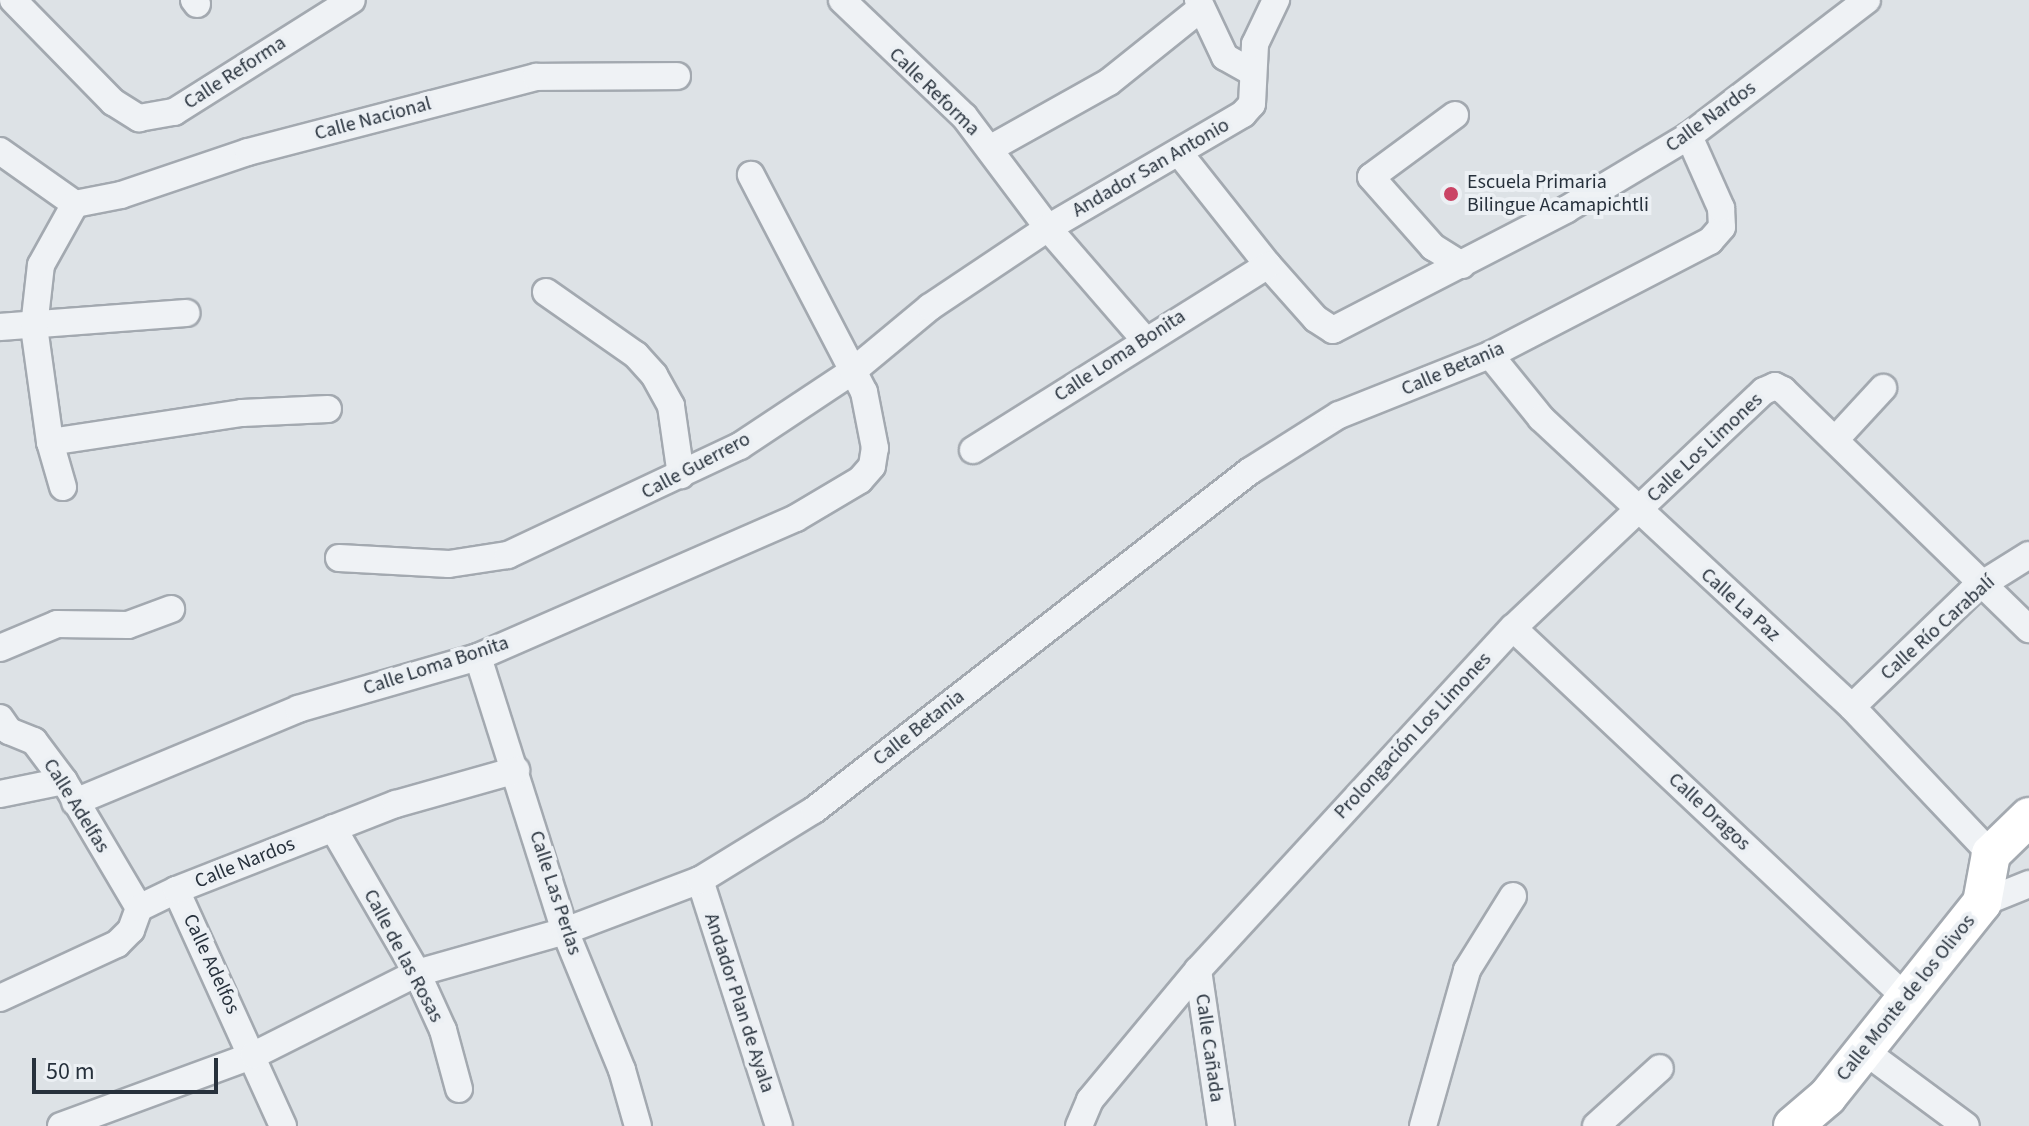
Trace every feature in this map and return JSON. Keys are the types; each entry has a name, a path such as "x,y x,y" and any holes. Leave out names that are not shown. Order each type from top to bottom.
{"street":[{"name":"Calle Reforma","path":"13,0 113,102 139,118 174,112 341,3"},
{"name":"Calle Reforma","path":"842,0 991,148 1048,228 1144,339"},
{"path":"991,148 1109,82 1198,5 1225,57 1250,71 1255,44 1276,0"},
{"name":"Calle Nardos","path":"1268,265 1316,319 1333,330 1462,265 1689,136 1867,0"},
{"name":"Andador San Antonio","path":"1048,228 1180,154 1252,104 1250,71"},
{"name":"Calle Nacional","path":"75,204 121,195 248,152 536,77 677,76"},
{"path":"1455,115 1371,177 1433,247 1462,265"},
{"name":"Calle Betania","path":"61,1126 254,1055 417,973 565,931 700,880 814,810 1250,471 1339,415 1490,355 1710,241 1722,227 1721,208 1689,136"},
{"path":"0,151 75,204 41,265 34,327 50,442 63,487"},
{"path":"1180,154 1268,265"},
{"path":"751,175 853,371"},
{"name":"Calle Guerrero","path":"339,558 449,564 508,555 681,475 740,446 853,371 930,307 1048,228"},
{"name":"Calle Loma Bonita","path":"973,450 1144,339 1268,265"},
{"path":"546,292 636,355 654,375 671,406 681,475"},
{"path":"0,327 34,327 186,313"},
{"name":"Calle La Paz","path":"1490,355 1541,418 1637,512 1852,707 1991,854"},
{"name":"Calle Loma Bonita","path":"0,794 70,792 298,709 478,657 796,518 860,480 872,466 875,448 864,392 853,371"},
{"name":"Calle Los Limones","path":"1637,512 1775,386 1835,440"},
{"path":"1883,388 1835,440 2029,629"},
{"path":"50,442 242,413 328,409"},
{"name":"Prolongación Los Limones","path":"1079,1126 1090,1100 1198,970 1513,628 1637,512"},
{"name":"Calle Río Carabalí","path":"1852,707 1984,583 2029,555"},
{"path":"0,648 57,624 128,625 171,609"},
{"name":"Calle Dragos","path":"1513,628 1904,996"},
{"name":"Calle Las Perlas","path":"478,657 565,931 622,1070 638,1126"},
{"name":"Calle Adelfas","path":"0,718 9,731 34,741 70,792 139,908"},
{"name":"Calle Nardos","path":"139,908 176,890 333,828 516,770"},
{"path":"1991,854 2029,817"},
{"name":"Calle de las Rosas","path":"333,828 417,973 443,1030 459,1089"},
{"name":"Calle Monte de los Olivos","path":"1793,1126 1827,1097 1904,996 1982,903 1991,854"},
{"name":"Andador Plan de Ayala","path":"700,880 779,1126"},
{"path":"1982,903 2029,884"},
{"name":"Calle Adelfos","path":"176,890 254,1055 283,1126"},
{"path":"1423,1126 1467,970 1513,896"},
{"path":"0,998 117,944 131,930 139,908"},
{"name":"Calle Cañada","path":"1198,970 1221,1126"},
{"path":"1862,1049 1966,1126"},
{"path":"1596,1126 1660,1068"}],"place":[{"name":"Escuela Primaria Bilingue Acamapichtli","path":"1451,194"}]}
